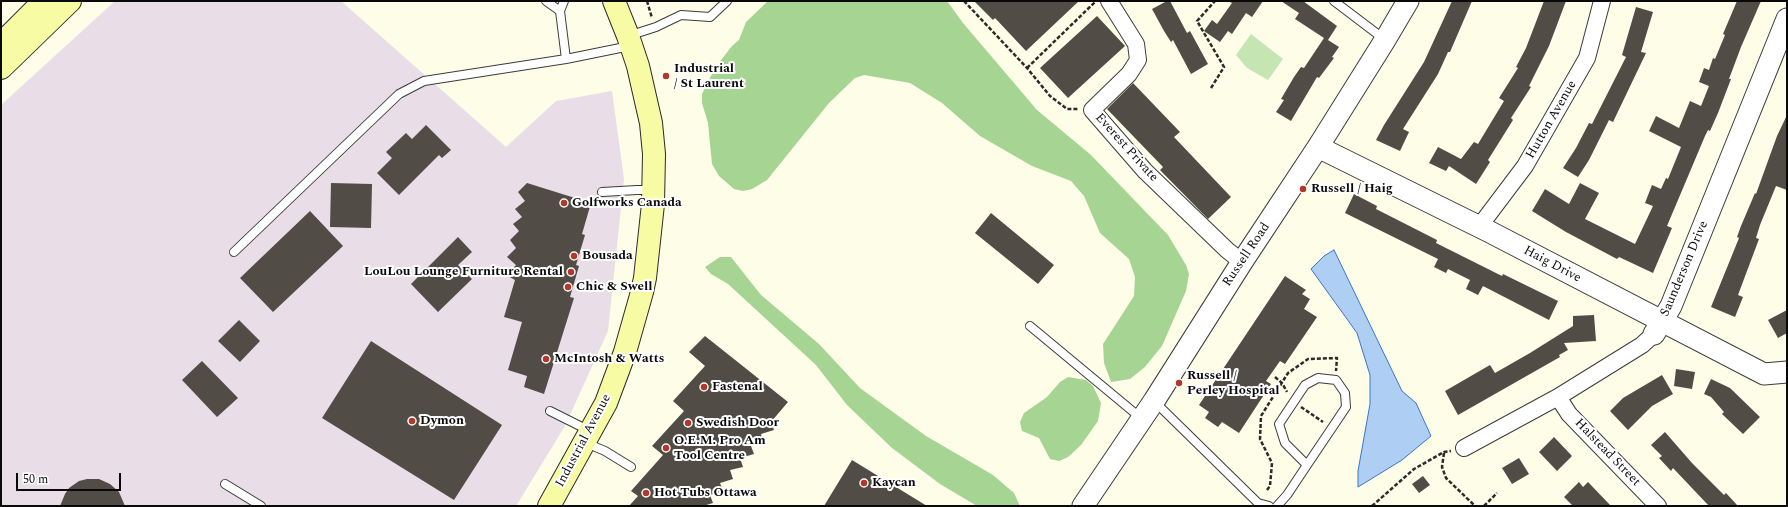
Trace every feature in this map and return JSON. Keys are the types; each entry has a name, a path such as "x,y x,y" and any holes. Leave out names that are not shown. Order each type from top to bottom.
{"main road":[{"path":"1,44 44,1"},
{"path":"1,68 70,1"},
{"name":"Industrial Avenue","path":"549,506 606,403 625,352 642,292 653,204 654,154 650,123 630,41 614,1"}],"street":[{"name":"Everest Private","path":"1110,1 1136,44 1138,60 1129,74 1092,110 1145,170 1227,250 1242,262"},
{"name":"Russell Road","path":"1084,506 1143,419 1242,262 1318,147 1408,1"},
{"name":"Hutton Avenue","path":"1479,227 1525,166 1587,58 1602,1"},
{"name":"Saunderson Drive","path":"1464,448 1558,397 1642,345 1658,328 1671,306 1787,19"},
{"name":"Haig Drive","path":"1318,147 1479,227 1658,328 1764,374 1787,372"},
{"name":"Halstead Street","path":"1558,397 1570,414 1658,506"}],"lane":[{"path":"546,1 560,11"},
{"path":"564,1 560,11 566,58"},
{"path":"234,252 399,94 424,81 566,58 630,41 681,15 710,17 727,1"},
{"path":"1334,1 1385,40"},
{"path":"602,192 653,190"},
{"path":"1030,326 1143,419"},
{"path":"1277,506 1287,495 1346,407 1345,394 1336,380 1318,378 1305,385 1279,424 1285,443 1307,465"},
{"path":"1154,402 1258,503 1269,506"},
{"path":"550,411 605,451 631,467"},
{"path":"225,484 261,506"}],"path":[{"path":"646,1 656,27"},
{"path":"964,1 1027,68 1050,96 1067,109 1092,110"},
{"path":"1027,68 1096,1"},
{"path":"1211,88 1224,67 1197,20 1215,1"},
{"path":"1372,506 1414,469 1444,452 1464,448"},
{"path":"1444,452 1442,467 1446,478 1476,506"},
{"path":"1484,506 1497,493"}],"shaded area":[{"path":"115,1 341,1 506,147 556,101 612,91 624,179 608,331 565,426 516,506 1,506 1,105"}],"green space":[{"path":"768,1 947,1 963,23 1037,110 1091,155 1168,235 1186,265 1189,274 1186,291 1162,346 1145,367 1130,379 1111,382 1104,363 1103,344 1134,296 1135,277 1129,259 1100,233 1084,196 1071,181 1032,166 980,136 942,103 910,83 864,75 855,78 829,103 767,180 752,189 743,191 734,189 719,176 712,164 708,123 702,103 702,94 715,68 732,46 739,40 746,22"},
{"path":"1251,34 1283,59 1268,80 1247,68 1236,55"},
{"path":"720,257 731,257 761,295 819,344 860,388 926,436 993,475 1014,493 1020,506 977,506 940,484 892,448 847,405 816,365 728,284 711,274 705,267"},
{"path":"1068,377 1086,380 1093,386 1101,403 1098,421 1081,445 1068,457 1059,461 1050,459 1039,438 1022,431 1020,422 1024,413 1047,397 1060,382"}],"water":[{"path":"1334,250 1402,391 1416,403 1431,436 1402,460 1358,487 1358,471 1370,404 1370,375 1357,333 1311,269 1324,256"}],"building":[{"path":"974,1 1079,1 1026,51 995,18 993,20"},
{"path":"1167,1 1170,1 1187,33 1190,31 1208,64 1191,74 1173,40 1171,42 1152,9"},
{"path":"1228,1 1263,1 1252,17 1246,13 1232,34 1228,31 1220,42 1204,31 1212,20 1217,24 1232,3"},
{"path":"1281,1 1303,1 1337,26 1328,40 1339,47 1332,57 1334,58 1319,78 1317,77 1291,121 1276,112 1284,100 1281,99 1301,67 1304,68 1324,38 1295,19 1299,13"},
{"path":"1452,1 1472,1 1450,52 1448,52 1438,74 1403,129 1409,132 1400,151 1376,140 1424,62"},
{"path":"1544,1 1566,1 1549,46 1529,86 1531,87 1511,118 1513,120 1488,160 1490,162 1476,184 1449,166 1446,171 1429,163 1438,147 1461,159 1474,142 1478,144 1504,101 1499,98 1518,68 1516,67 1526,48"},
{"path":"1737,1 1761,1 1741,47 1718,113 1710,131 1708,130 1705,136 1667,226 1672,228 1653,273 1619,257 1617,259 1566,232 1532,211 1545,189 1569,204 1580,183 1599,193 1585,219 1635,244 1653,206 1645,203 1652,185 1661,189 1666,178 1668,179 1681,147 1649,131 1656,116 1679,128 1690,101 1701,106 1709,86 1699,82 1704,68 1709,70 1713,58 1715,59 1725,35 1723,34"},
{"path":"1636,7 1653,12 1641,52 1646,53 1613,122 1609,120 1589,160 1578,177 1563,168 1576,148 1589,123 1592,124 1626,57 1622,55"},
{"path":"1097,16 1125,46 1068,98 1040,68"},
{"path":"1133,83 1180,132 1174,137 1231,197 1208,219 1160,170 1163,167 1107,109"},
{"path":"1787,115 1787,190 1776,186 1760,225 1756,238 1759,239 1738,295 1743,297 1735,317 1711,307 1739,238 1737,237 1741,226 1755,193 1756,194 1777,136"},
{"path":"426,125 451,150 442,158 439,155 399,195 377,173 392,158 386,152 406,133 412,139"},
{"path":"331,183 372,184 371,228 330,227"},
{"path":"527,183 591,203 582,234 585,235 576,265 579,266 570,297 574,298 544,394 524,387 527,376 508,370 522,322 504,317 515,280 506,275 516,265 507,257 516,248 510,240 519,231 513,224 522,217 515,209 525,201 518,192"},
{"path":"1354,194 1377,206 1376,209 1437,240 1436,243 1502,276 1503,274 1558,301 1549,320 1483,286 1478,295 1466,289 1470,280 1448,269 1446,273 1434,267 1438,259 1345,213"},
{"path":"310,211 343,246 273,312 240,278"},
{"path":"991,213 1054,265 1038,284 975,233"},
{"path":"458,237 472,252 458,265 472,279 438,312 411,284"},
{"path":"1285,276 1306,290 1302,294 1310,299 1304,309 1317,317 1285,364 1280,361 1266,381 1271,384 1239,433 1222,422 1218,427 1205,418 1209,412 1199,405"},
{"path":"1787,310 1787,333 1778,338 1768,320"},
{"path":"1594,315 1596,341 1564,343 1568,350 1559,355 1560,357 1458,415 1445,391 1490,365 1495,373 1530,353 1573,326 1573,316"},
{"path":"239,320 260,341 240,362 218,341"},
{"path":"705,336 788,402 771,422 774,430 761,434 763,443 751,446 754,454 740,458 743,467 730,470 733,479 720,483 723,491 710,495 713,503 703,506 629,506 638,496 631,491 663,455 652,446 684,411 673,401 705,366 689,352"},
{"name":"Dymon","path":"371,341 502,425 454,500 322,418"},
{"path":"202,361 238,398 217,417 182,380"},
{"path":"1676,369 1695,372 1692,389 1674,386"},
{"path":"1662,375 1673,394 1652,406 1628,430 1610,411 1623,398"},
{"path":"1711,379 1730,388 1760,417 1743,434 1722,414 1724,412 1711,397 1704,394"},
{"path":"1665,432 1692,463 1724,495 1726,493 1738,506 1709,506 1673,468 1671,471 1659,458 1662,456 1651,445"},
{"path":"1554,437 1572,456 1557,471 1539,452"},
{"path":"1519,458 1529,474 1512,484 1502,468"},
{"name":"Kaycan","path":"852,460 927,506 824,506"},
{"path":"1423,476 1430,485 1419,493 1412,484"},
{"path":"99,479 110,484 119,492 125,506 60,506 69,488 79,481"},
{"path":"1579,482 1583,487 1588,482 1611,506 1573,506 1564,497"}],"place":[{"name":"Industrial / St Laurent","path":"666,76"},
{"name":"Russell / Haig","path":"1303,189"},
{"name":"Golfworks Canada","path":"564,203"},
{"name":"Bousada","path":"574,256"},
{"name":"LouLou Lounge Furniture Rental","path":"571,272"},
{"name":"Chic & Swell","path":"568,287"},
{"name":"McIntosh & Watts","path":"546,359"},
{"name":"Russell / Perley Hospital","path":"1179,383"},
{"name":"Fastenal","path":"704,387"},
{"name":"Dymon","path":"412,421"},
{"name":"Swedish Door","path":"688,423"},
{"name":"O.E.M. Pro Am Tool Centre","path":"666,448"},
{"name":"Kaycan","path":"864,483"},
{"name":"Hot Tubs Ottawa","path":"646,493"}]}
